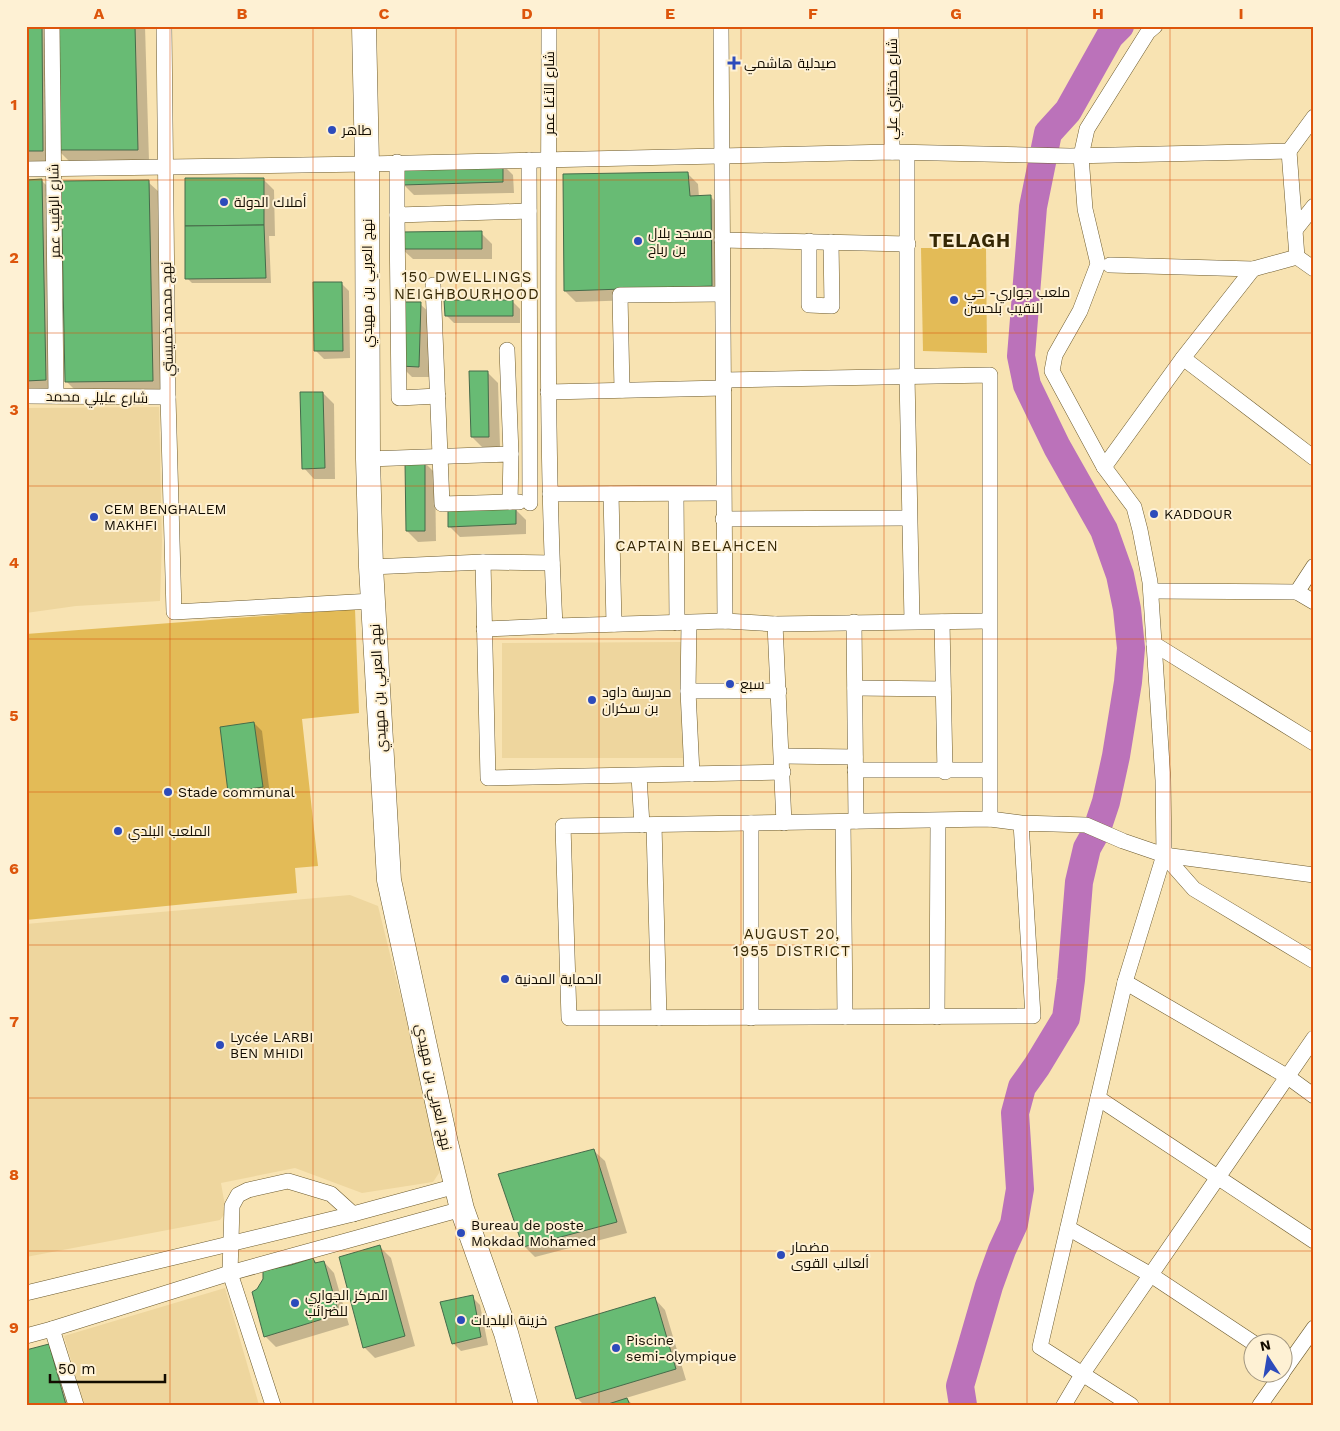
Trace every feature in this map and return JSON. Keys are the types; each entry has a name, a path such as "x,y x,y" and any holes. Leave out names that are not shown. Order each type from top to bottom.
{"main road":[{"name":"نهج العربي بن مهيدي","path":"364,26 367,164 368,459 371,567 389,880 462,1209 506,1333 526,1405"}],"street":[{"name":"شارع الرقيب عمر","path":"52,26 56,396"},
{"name":"نهج محمد خميستي","path":"164,26 168,397 174,612 372,601"},
{"name":"شارع الآغا عمر","path":"549,26 548,392 555,626"},
{"path":"721,26 725,621"},
{"name":"شارع مختاري علي","path":"891,26 899,152 908,244 907,376 912,621"},
{"path":"1131,1405 1040,1347 1125,982 1164,855 1163,780 1154,644 1150,591 1140,530 1134,507 1104,467 1052,371 1055,354 1080,311 1098,264 1085,209 1076,156 1087,129 1148,32 1155,26"},
{"path":"1297,257 1289,151 1311,125"},
{"path":"26,169 367,164 899,152 1076,156 1289,151"},
{"path":"529,160 530,503"},
{"path":"397,162 399,398 438,396"},
{"path":"1295,230 1314,206"},
{"path":"397,215 529,211"},
{"path":"722,240 908,244"},
{"path":"808,241 809,305 832,306 831,242"},
{"path":"1110,265 1253,269 1297,257"},
{"path":"1297,257 1314,269"},
{"path":"1104,467 1182,358 1253,269"},
{"path":"434,285 442,504 530,503 611,494 723,493"},
{"path":"622,390 620,295 722,294"},
{"path":"507,350 511,454 510,502"},
{"path":"1182,358 1314,458"},
{"path":"548,392 907,376 990,375 988,621 990,820"},
{"name":"شارع عليلي محمد","path":"26,396 168,397"},
{"path":"368,459 511,454"},
{"path":"611,494 614,624"},
{"path":"676,494 692,774"},
{"path":"724,519 909,518"},
{"path":"371,567 484,562 552,563"},
{"path":"484,562 488,778 783,772"},
{"path":"1296,592 1314,566"},
{"path":"1150,591 1296,592 1314,602"},
{"path":"484,629 725,621 775,624 988,621"},
{"path":"845,1017 850,821 855,764 854,622"},
{"path":"942,622 945,771"},
{"path":"775,624 784,823"},
{"path":"1154,644 1314,743"},
{"path":"855,688 943,689"},
{"path":"688,691 779,691"},
{"path":"782,756 945,771 990,770"},
{"path":"639,776 648,825 659,1018"},
{"path":"1021,823 1033,1016 568,1018 563,826 990,820 1086,825 1122,841 1164,855 1314,875"},
{"path":"937,1017 938,821"},
{"path":"751,823 751,1018"},
{"path":"1164,855 1194,889 1314,961"},
{"path":"1125,982 1288,1077 1314,1096"},
{"path":"1064,1405 1083,1373 1314,1038"},
{"path":"1098,1098 1314,1241"},
{"path":"273,1405 230,1273 232,1206 238,1195 248,1190 288,1181 331,1194 354,1214"},
{"path":"26,1293 354,1214 456,1186"},
{"path":"26,1336 230,1273 462,1209"},
{"path":"1068,1228 1151,1275 1242,1336"},
{"path":"1292,1357 1314,1328"},
{"path":"52,1329 76,1405"},
{"path":"1260,1405 1274,1384"}],"shaded area":[{"name":"ملعب جواري- حي النقيب بلحسن","path":"921,248 986,248 987,353 923,351"},
{"name":"CEM BENGHALEM MAKHFI","path":"159,407 162,541 160,601 76,606 26,613 26,408"},
{"name":"Stade communal","path":"355,609 359,713 302,719 318,866 295,868 297,893 26,920 26,634"},
{"name":"مدرسة داود بن سكران","path":"683,642 683,758 502,758 502,643"},
{"name":"Lycée LARBI BEN MHIDI","path":"350,895 378,906 443,1167 433,1182 362,1193 295,1168 221,1183 226,1212 220,1220 26,1257 26,924"},
{"path":"225,1288 259,1405 84,1405 64,1336"}],"building":[{"path":"26,26 42,26 43,151 26,151"},
{"path":"57,26 135,26 138,150 57,150"},
{"path":"503,163 503,182 402,185 401,165"},
{"name":"مسجد بلال بن رباح","path":"688,172 690,196 711,195 712,286 564,291 563,174"},
{"name":"أملاك الدولة","path":"185,178 264,178 264,225 185,226"},
{"path":"42,179 46,380 26,381 26,180"},
{"path":"149,180 153,381 65,382 61,181"},
{"path":"264,225 266,278 185,279 185,226"},
{"path":"482,231 482,249 401,249 401,232"},
{"path":"313,282 342,282 343,351 314,351"},
{"path":"444,300 513,300 513,316 445,316"},
{"path":"401,302 421,302 419,367 400,366"},
{"path":"469,371 488,371 489,437 471,437"},
{"path":"300,392 323,392 325,468 302,469"},
{"path":"425,461 425,531 406,531 405,462"},
{"path":"516,507 516,524 448,527 448,510"},
{"path":"254,722 263,787 228,792 220,727"},
{"path":"594,1149 617,1222 523,1247 498,1174"},
{"path":"380,1245 405,1336 363,1348 339,1257"},
{"name":"المركز الجواري للضرائب","path":"313,1258 315,1263 324,1261 339,1314 264,1337 252,1292 257,1289 263,1279 263,1271"},
{"name":"خزينة البلديات","path":"473,1295 481,1337 452,1344 440,1302"},
{"name":"Piscine semi-olympique","path":"655,1297 676,1369 576,1399 555,1327"},
{"path":"49,1344 66,1405 26,1405 26,1350"},
{"path":"627,1398 630,1405 605,1405"}],"waterway":[{"path":"963,1405 960,1386 989,1286 1014,1224 1020,1189 1015,1113 1022,1087 1066,1018 1079,882 1087,848 1096,832 1106,802 1116,756 1128,682 1131,648 1127,609 1120,575 1104,530 1057,447 1027,385 1021,356 1033,207 1048,133 1068,111 1110,36 1120,26"}],"place":[{"name":"صيدلية هاشمي","path":"734,63"},
{"name":"طاهر","path":"332,130"},
{"name":"أملاك الدولة","path":"224,202"},
{"name":"مسجد بلال بن رباح","path":"638,241"},
{"name":"ملعب جواري- حي النقيب بلحسن","path":"954,300"},
{"name":"KADDOUR","path":"1154,514"},
{"name":"CEM BENGHALEM MAKHFI","path":"94,517"},
{"name":"سبع","path":"730,684"},
{"name":"مدرسة داود بن سكران","path":"592,700"},
{"name":"Stade communal","path":"168,792"},
{"name":"الملعب البلدي","path":"118,831"},
{"name":"الحماية المدنية","path":"505,979"},
{"name":"Lycée LARBI BEN MHIDI","path":"220,1045"},
{"name":"Bureau de poste Mokdad Mohamed","path":"461,1233"},
{"name":"مضمار ألعالب القوى","path":"781,1255"},
{"name":"المركز الجواري للضرائب","path":"295,1303"},
{"name":"خزينة البلديات","path":"461,1320"},
{"name":"Piscine semi-olympique","path":"616,1348"}],"district":[{"name":"TELAGH","path":"970,240"},
{"name":"150 DWELLINGS NEIGHBOURHOOD","path":"467,286"},
{"name":"CAPTAIN BELAHCEN","path":"697,546"},
{"name":"AUGUST 20, 1955 DISTRICT","path":"792,942"}]}
